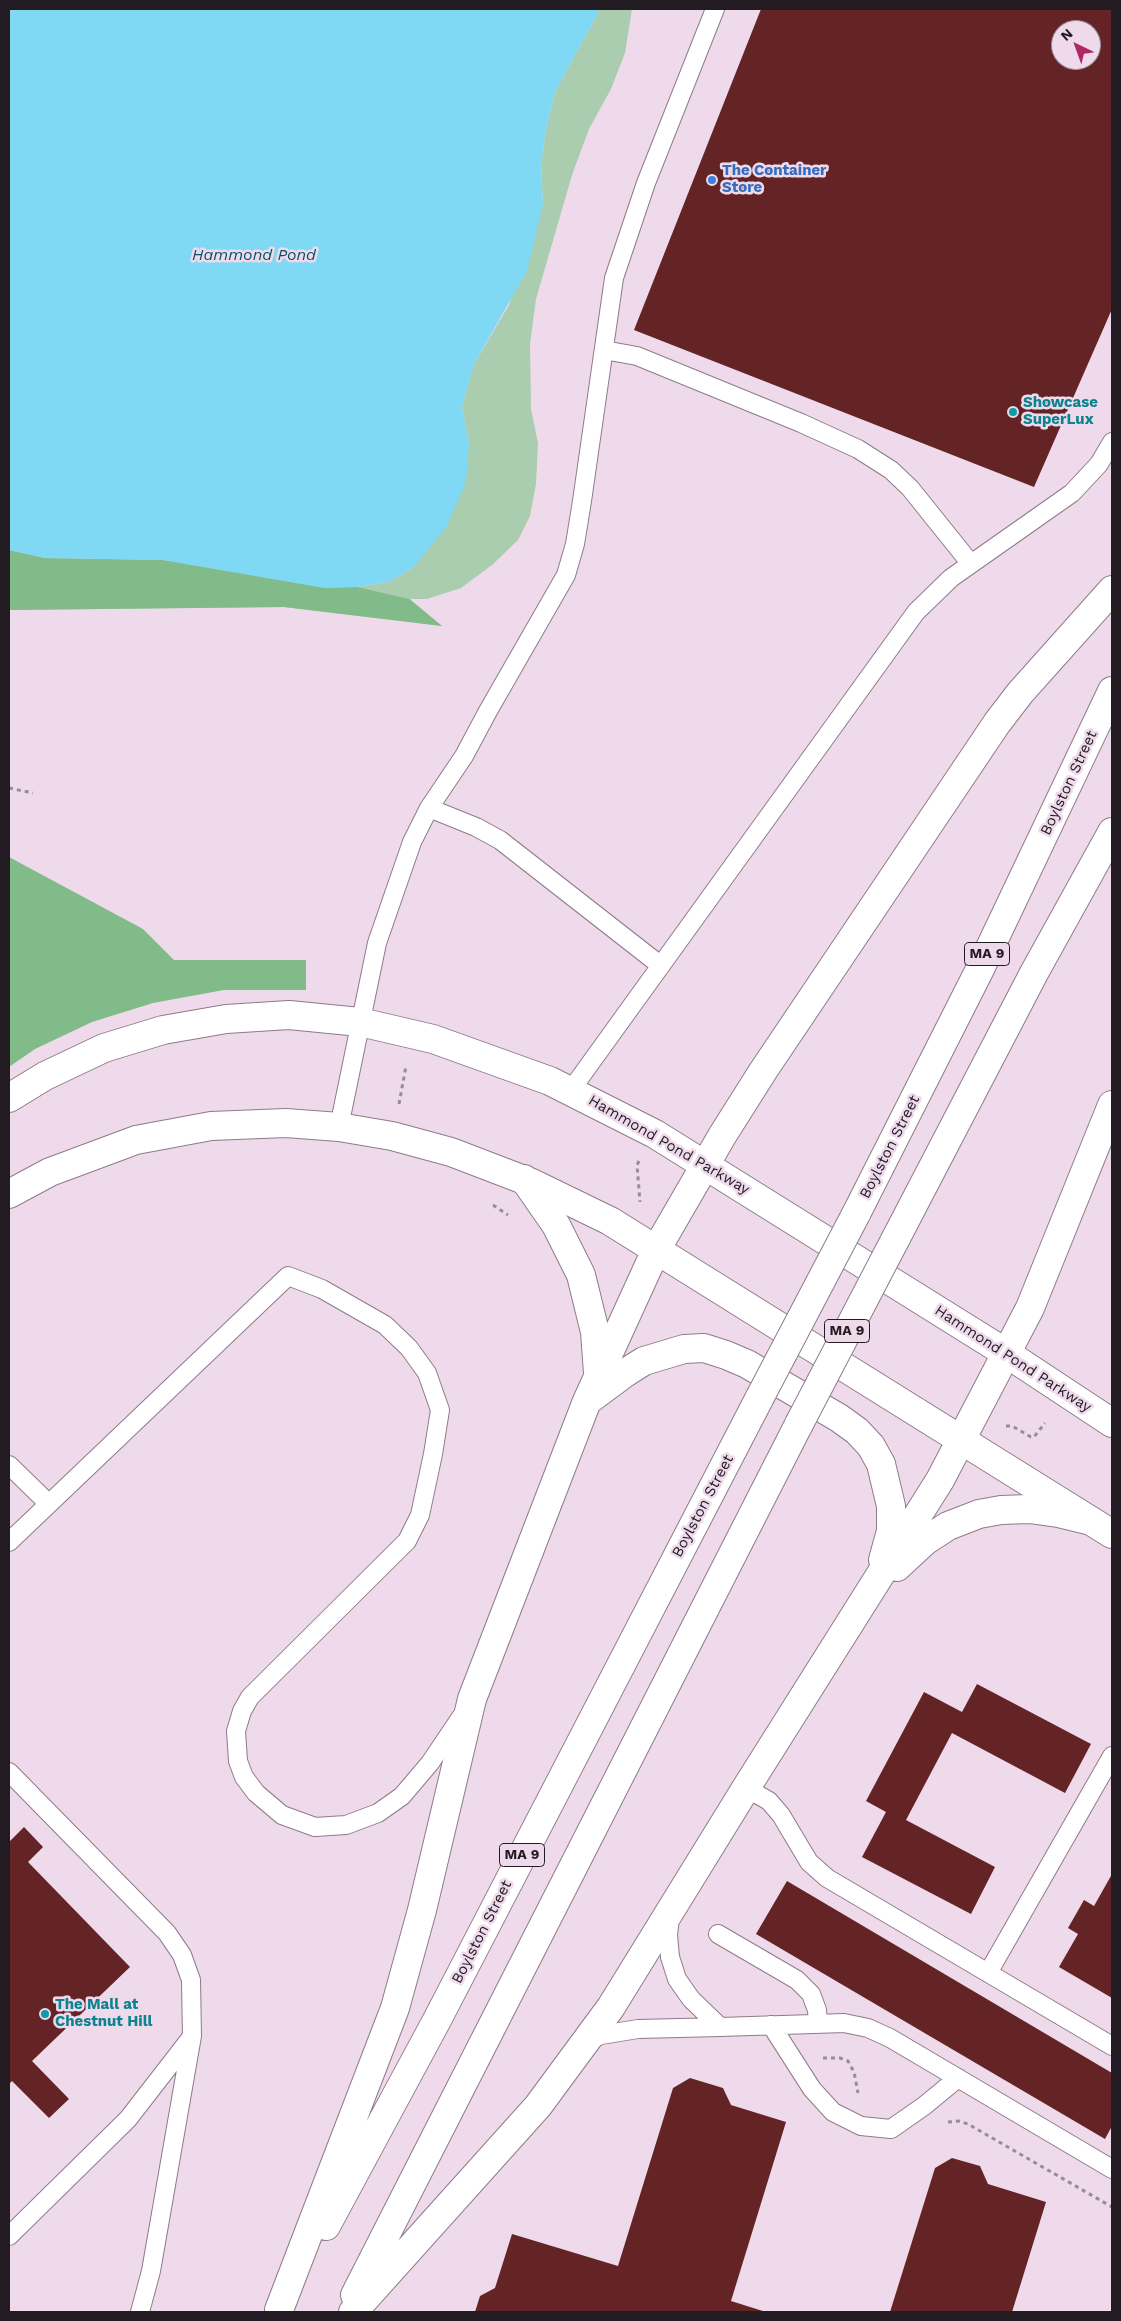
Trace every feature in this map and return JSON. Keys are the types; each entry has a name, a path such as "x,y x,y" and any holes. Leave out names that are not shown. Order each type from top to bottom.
{"main road":[{"path":"278,2311 395,2008 422,1910 472,1699 587,1401 656,1250 763,1071 997,723 1020,693 1112,590"},
{"name":"Boylston Street","path":"278,2311 393,2104 856,1214 979,971 1112,691"},
{"name":"MA 9","path":"346,2312 799,1424 1034,973 1112,832"},
{"name":"Hammond Pond Parkway","path":"9,1098 45,1076 104,1048 163,1030 226,1019 290,1015 360,1022 449,1044 503,1062 571,1090 655,1134 706,1164 1006,1353 1112,1423"},
{"path":"353,2312 510,2138 588,2041 611,2007 940,1480 1030,1308 1112,1105"},
{"path":"9,1194 50,1172 96,1153 159,1134 235,1124 340,1127 423,1144 524,1180 598,1215 1101,1527"},
{"path":"524,1180 556,1225 581,1275 595,1332 598,1376"},
{"path":"587,1401 612,1381 644,1361 684,1349 704,1348 747,1364 839,1418 857,1431 871,1446 881,1464 891,1506 889,1538 869,1594"},
{"path":"869,1594 925,1541 948,1526 979,1514 1001,1510 1029,1509 1058,1513 1101,1527"}],"lane":[{"path":"340,1127 377,943 388,906 412,842 429,808 464,756 566,575 575,544 604,350 608,305 622,249 715,9"},
{"path":"604,350 637,356 801,423 858,449 891,470 910,488 971,564"},
{"path":"571,1090 916,612 944,583 1072,493 1099,464 1112,442"},
{"path":"429,808 476,827 500,840 660,966"},
{"path":"11,1536 48,1504 288,1276 322,1289 385,1325 409,1348 427,1373 440,1410 424,1498 413,1530 398,1552 250,1697 242,1711 236,1731 238,1761 244,1777 256,1793 282,1815 315,1827 335,1827 355,1823 388,1806 418,1779 443,1745 472,1699"},
{"path":"9,1466 48,1504"},
{"path":"988,1973 1112,1756"},
{"path":"9,1772 167,1933 182,1955 191,1980 192,2036 151,2271 140,2312"},
{"path":"746,1788 773,1805 809,1862 827,1878 1112,2046"},
{"path":"671,1909 670,1957 677,1979 696,2005 720,2027"},
{"path":"718,1934 797,1980 811,1994 817,2010 818,2024"},
{"path":"588,2041 601,2035 638,2029 844,2023 868,2028 958,2078 1112,2169"},
{"path":"771,2025 812,2089 833,2112 861,2126 891,2129 924,2106 958,2078"},
{"path":"9,2236 128,2119 192,2036"}],"path":[{"path":"9,788 33,793"},
{"path":"398,1109 407,1063"},
{"path":"636,1207 640,1202 637,1165 641,1159"},
{"path":"491,1204 512,1219"},
{"path":"1004,1427 1012,1426 1034,1437 1046,1423"},
{"path":"822,2058 840,2058 848,2061 854,2072 859,2102"},
{"path":"940,2122 959,2121 968,2124 1112,2207"}],"green space":[{"path":"600,9 632,9 625,53 611,89 589,129 572,175 536,299 530,344 531,409 538,443 536,484 530,516 518,540 492,565 461,588 427,599 410,599 442,626 284,607 9,610 9,550 45,558 163,560 357,587 388,582 413,568 469,444 462,406 474,364 509,305 543,205 541,164 546,129 555,92"},
{"path":"9,550 45,558 163,560 325,588 357,587 409,599 442,626 284,607 9,610"},
{"path":"9,857 143,929 174,960 306,960 306,990 224,990 153,1003 92,1022 35,1049 9,1067"}],"water":[{"name":"Hammond Pond","path":"9,9 600,9 555,92 546,129 541,164 543,205 527,271 474,364 462,406 469,444 466,482 446,527 413,568 388,582 357,587 325,588 163,560 45,558 9,550"}],"building":[{"path":"761,9 1112,9 1112,309 1034,487 634,330"},
{"path":"977,1684 1091,1744 1065,1793 952,1733 906,1820 995,1867 971,1914 862,1857 886,1812 866,1801 924,1692 962,1712"},
{"name":"The Mall at Chestnut Hill","path":"24,1827 43,1847 28,1862 130,1967 32,2061 69,2099 49,2118 12,2081 9,2084 9,1842"},
{"path":"1112,1874 1112,1998 1059,1967 1078,1934 1068,1928 1084,1900 1094,1906"},
{"path":"787,1881 1112,2073 1112,2126 1105,2139 756,1934"},
{"path":"690,2078 723,2088 731,2105 786,2122 731,2301 766,2312 475,2312 480,2296 495,2288 512,2234 618,2266 673,2088"},
{"path":"952,2158 980,2166 988,2184 1046,2202 1012,2312 890,2312 935,2168"}],"place":[{"name":"The Container Store","path":"712,180"},
{"name":"Showcase SuperLux","path":"1013,412"},
{"name":"The Mall at Chestnut Hill","path":"45,2014"}]}
